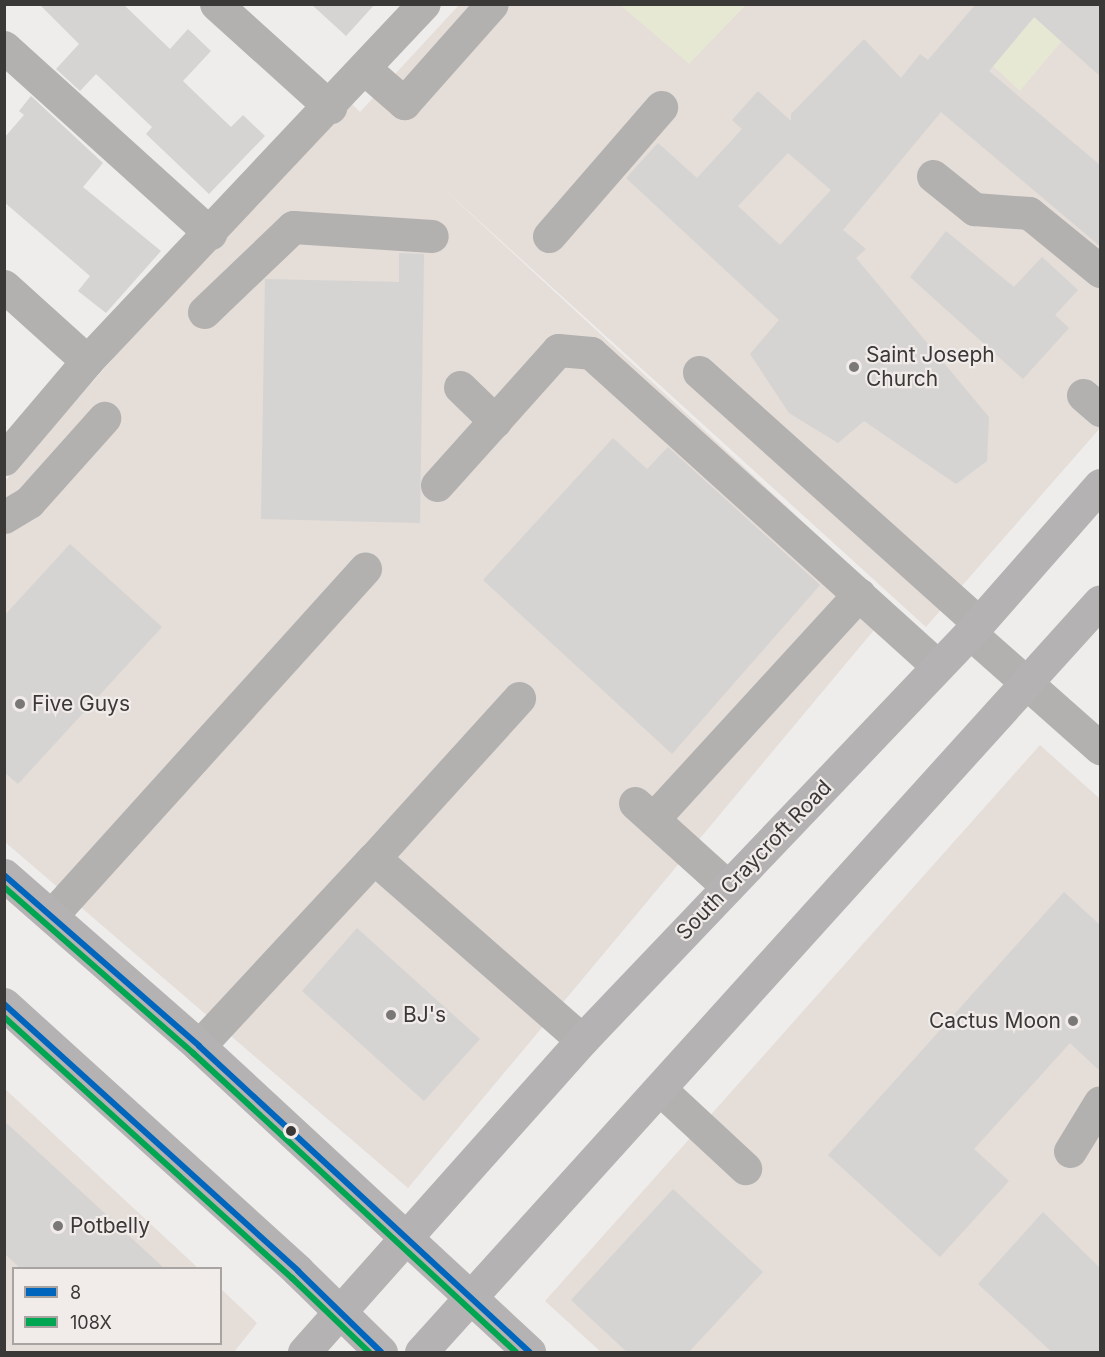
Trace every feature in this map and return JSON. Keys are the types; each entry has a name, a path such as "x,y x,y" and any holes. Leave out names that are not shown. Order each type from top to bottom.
{"main road":[{"name":"South Craycroft Road","path":"304,1353 582,1040 939,666 1101,485"},
{"path":"421,1353 1101,601"},
{"path":"4,875 199,1046 408,1236 530,1353"},
{"path":"4,1004 341,1312 381,1353"}],"street":[{"path":"216,4 330,107"},
{"path":"4,459 87,361 330,107 424,4"},
{"path":"365,69 404,103 492,4"},
{"path":"4,47 210,233"},
{"path":"549,236 661,107"},
{"path":"933,176 974,209 1029,213 1101,271"},
{"path":"204,312 293,227 432,236"},
{"path":"4,286 87,361"},
{"path":"437,484 558,350 591,353 939,666"},
{"path":"699,372 974,628 1027,684 1101,748"},
{"path":"460,387 495,421"},
{"path":"4,517 28,502 104,418"},
{"path":"52,915 365,568"},
{"path":"728,888 644,811 859,594"},
{"path":"199,1046 519,698"},
{"path":"374,858 582,1040"},
{"path":"661,1090 745,1168"},
{"path":"1070,1151 1101,1102"}],"shaded area":[{"path":"459,5 1100,5 1100,428 926,627 434,180 894,606 408,1188 5,842 5,481 255,198 342,94 360,112"},
{"path":"1040,745 1100,799 1100,1352 601,1352 545,1301"},
{"path":"4,1088 197,1267 12,1267 12,1345 222,1345 222,1290 257,1323 234,1352 5,1352"}],"green space":[{"path":"620,5 746,5 689,64"},
{"path":"1045,5 1092,5 1020,91 993,66"}],"building":[{"path":"39,4 123,4 170,49 188,29 211,51 183,81 231,127 243,115 265,136 209,194 146,134 152,127 96,74 80,91 56,69 79,44"},
{"path":"311,4 375,4 346,36"},
{"path":"976,4 1101,4 1101,77 1034,17 989,71 1101,166 1101,247 941,112 843,230 866,249 856,258 989,417 987,461 956,484 864,421 838,443 789,413 750,354 779,320 626,178 658,143 697,178 742,129 732,120 758,91 791,121 791,114 864,39 901,78 920,54 928,60","holes":["788,153 831,190 780,245 738,206"]},
{"path":"31,96 103,163 83,187 161,251 106,313 78,291 90,276 4,202 4,138 24,115 19,111"},
{"path":"946,231 1014,287 1042,257 1078,290 1055,315 1069,328 1023,379 910,277"},
{"path":"399,253 424,254 420,523 261,519 265,279 399,282"},
{"path":"613,438 647,469 668,447 820,585 672,754 483,580"},
{"path":"70,544 162,627 18,784 4,772 4,616"},
{"path":"1064,892 1101,926 1101,1072 1070,1043 974,1149 1009,1181 940,1257 828,1155"},
{"name":"BJ's","path":"357,928 480,1039 424,1101 302,991"},
{"path":"4,1121 163,1267 19,1267 4,1253"},
{"path":"673,1189 763,1272 688,1353 628,1353 571,1300"},
{"path":"1043,1212 1101,1269 1101,1353 1053,1353 978,1284"}],"transit line":[{"name":"8","path":"4,875 199,1046 529,1352"},
{"name":"108X","path":"4,887 193,1053 516,1352"},
{"name":"8","path":"4,1004 298,1271 381,1352"},
{"name":"108X","path":"4,1017 292,1278 369,1352"}],"place":[{"name":"Saint Joseph Church","path":"854,367"},
{"name":"Five Guys","path":"20,704"},
{"name":"BJ's","path":"391,1015"},
{"name":"Cactus Moon","path":"1073,1021"},
{"name":"Potbelly","path":"58,1226"}]}
